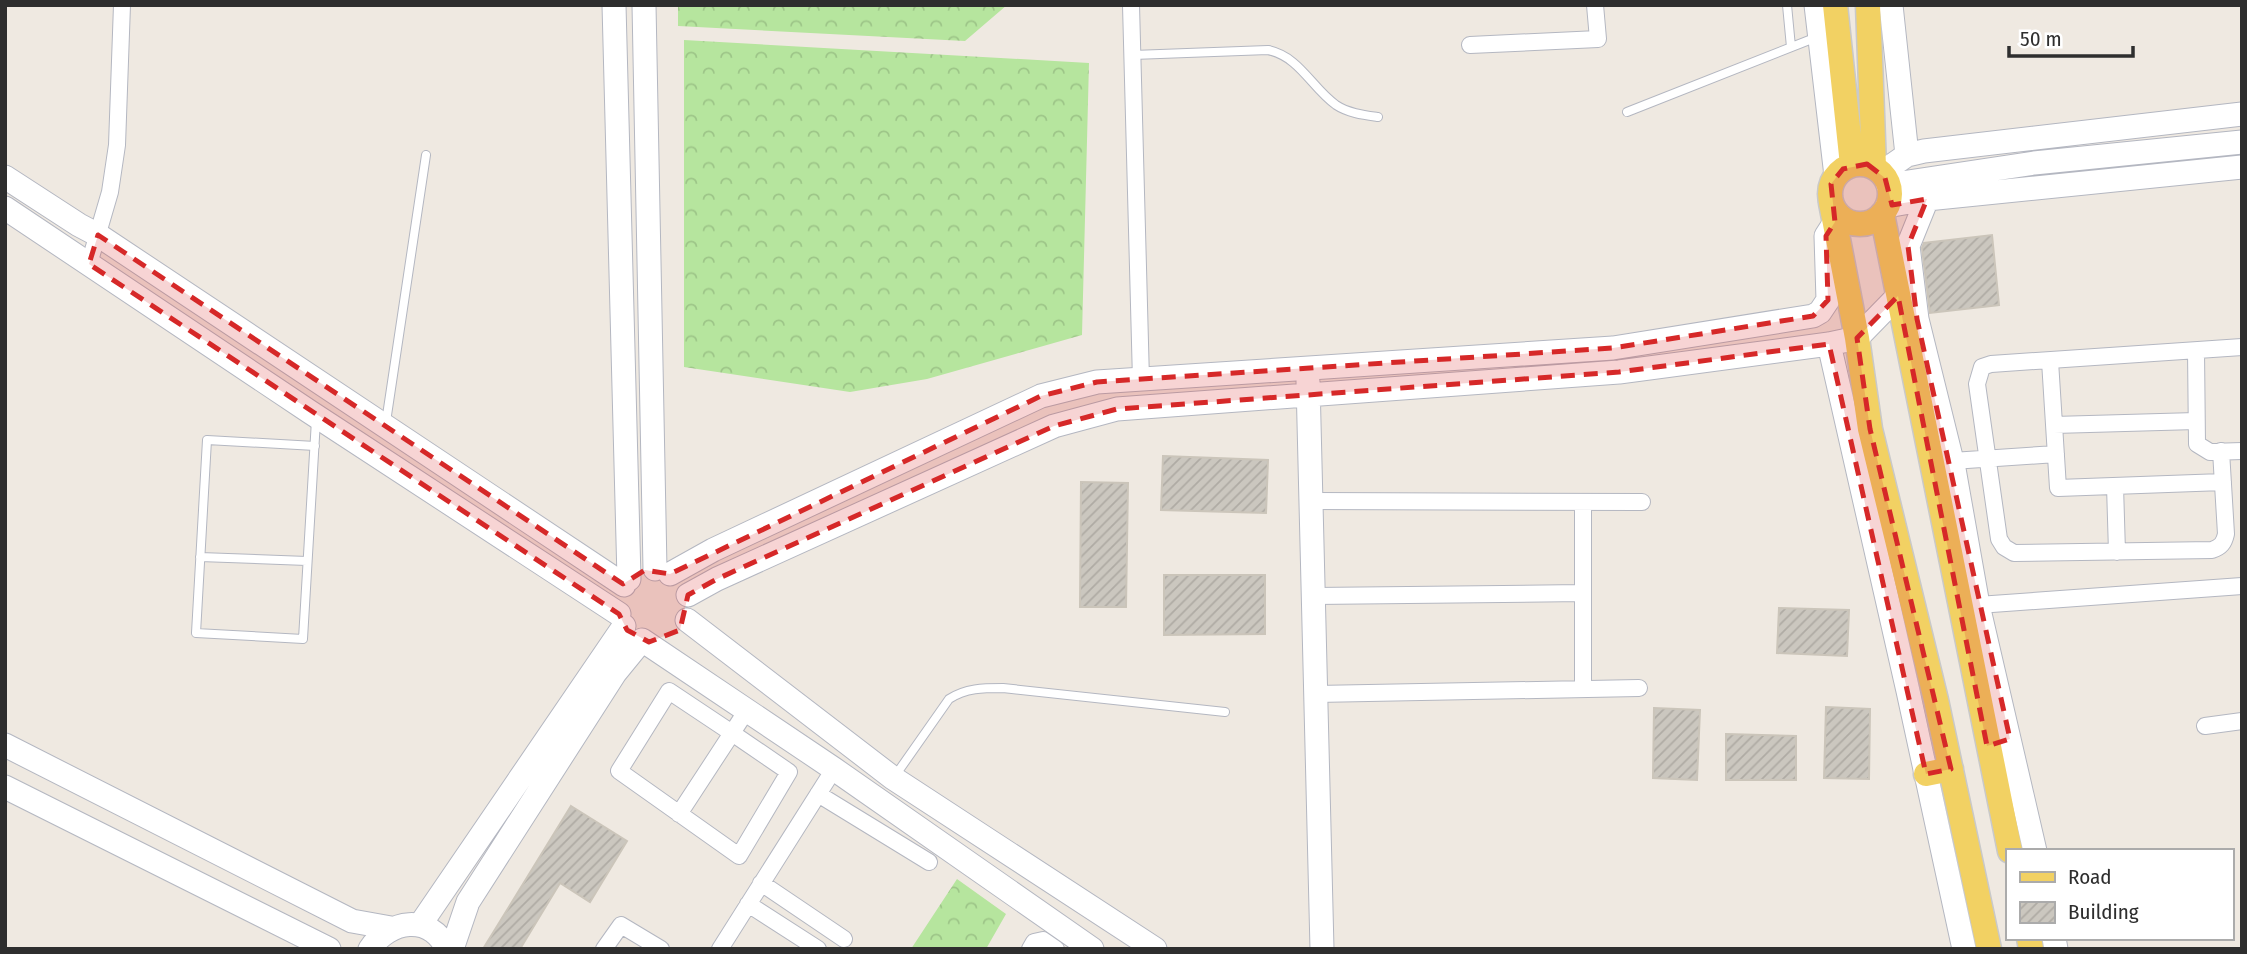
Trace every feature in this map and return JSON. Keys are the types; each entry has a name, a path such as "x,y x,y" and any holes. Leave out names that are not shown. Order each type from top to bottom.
{"main road":[{"path":"614,5 627,582"},
{"path":"644,5 663,571"},
{"path":"1816,5 1820,36 1871,184"},
{"path":"1835,5 1871,184 1999,742 2034,849"},
{"path":"1833,213 1853,223 1869,222 1871,184 1868,5"},
{"path":"1891,5 1907,155"},
{"path":"1871,184 1907,155 1924,150 2242,114"},
{"path":"1989,949 1936,700 1870,429 1857,338 1833,213 1831,184 1871,184 2035,163 2242,142"},
{"path":"1871,184 1927,199 2242,167"},
{"path":"5,177 98,235 385,427 627,582"},
{"path":"1927,199 1908,246 1917,319 1952,461 1978,605 1999,742 2010,849"},
{"path":"5,208 628,627 1093,949"},
{"path":"370,949 379,936 391,928 405,924 420,925 433,932 449,949 468,902 615,673 628,627 618,599 627,582 645,570 663,571 713,550 1041,396 1097,382 1613,348 1812,316 1820,312 1828,300 1826,236 1833,213"},
{"path":"688,595 717,579 1054,426 1117,409 1619,372 1829,344 1857,338 1898,296"},
{"path":"1829,344 1964,949"},
{"path":"1307,369 1322,949"},
{"path":"628,627 657,642 671,638 687,620 690,608 683,584 663,571"},
{"path":"687,620 893,779 1155,949"},
{"path":"420,925 628,627"},
{"path":"5,745 352,921 391,928"},
{"path":"1926,774 1951,769"},
{"path":"5,787 329,949"}],"street":[{"path":"89,264 110,192 117,145 122,5"},
{"path":"1132,5 1141,380"},
{"path":"1470,45 1598,39 1595,5"},
{"path":"2221,451 2227,534 2220,547 2212,550 2022,554 2004,547 1999,539 1977,384 1982,367 2242,347"},
{"path":"2196,351 2197,444 2203,450 2242,451"},
{"path":"2050,361 2058,488 2223,482"},
{"path":"2054,425 2196,421"},
{"path":"1952,461 2056,454"},
{"path":"2115,486 2117,552"},
{"path":"1312,501 1642,502"},
{"path":"1583,502 1583,688"},
{"path":"1978,605 2242,586"},
{"path":"1314,596 1582,593"},
{"path":"1316,694 1639,688"},
{"path":"669,691 732,733 789,772 739,856 619,771 669,691"},
{"path":"679,814 747,710"},
{"path":"2204,726 2242,721"},
{"path":"720,949 834,769"},
{"path":"818,794 929,862"},
{"path":"761,883 844,939"},
{"path":"748,904 818,949"},
{"path":"604,949 621,925 661,949"},
{"path":"1030,949 1034,943 1043,940 1056,949"}],"lane":[{"path":"1787,5 1791,47"},
{"path":"1627,112 1820,36"},
{"path":"1133,54 1268,50 1278,52 1292,60 1338,107 1378,117"},
{"path":"385,427 426,155"},
{"path":"315,446 207,440 196,634 303,639 317,417"},
{"path":"200,557 307,561"},
{"path":"893,779 949,699 974,688 1003,688 1225,712"}],"highlighted area":[{"path":"1867,164 1885,178 1892,205 1927,199 1908,246 1917,319 2010,739 1987,746 1898,296 1857,338 1870,429 1951,769 1926,774 1829,344 1619,372 1117,409 1054,426 717,579 688,595 680,630 649,642 627,630 619,614 89,264 98,235 623,584 645,570 670,574 1041,396 1097,382 1613,348 1813,316 1828,300 1826,236 1835,222 1831,184 1843,169"}],"green space":[{"path":"678,5 1007,5 965,41 678,26"},
{"path":"684,40 1089,63 1082,335 927,379 850,392 684,367"},
{"path":"957,879 1006,914 986,949 911,949"}],"building":[{"path":"1992,235 1999,305 1930,313 1922,248 1924,243"},
{"path":"1163,456 1268,460 1266,513 1161,510"},
{"path":"1081,482 1128,483 1126,607 1080,607"},
{"path":"1164,575 1265,575 1265,634 1164,635"},
{"path":"1779,608 1849,610 1847,656 1777,653"},
{"path":"1826,707 1870,709 1869,779 1824,778"},
{"path":"1654,708 1700,710 1697,780 1653,778"},
{"path":"1726,734 1796,736 1796,780 1726,780"},
{"path":"571,806 627,841 590,902 560,883 520,949 483,949"}]}
